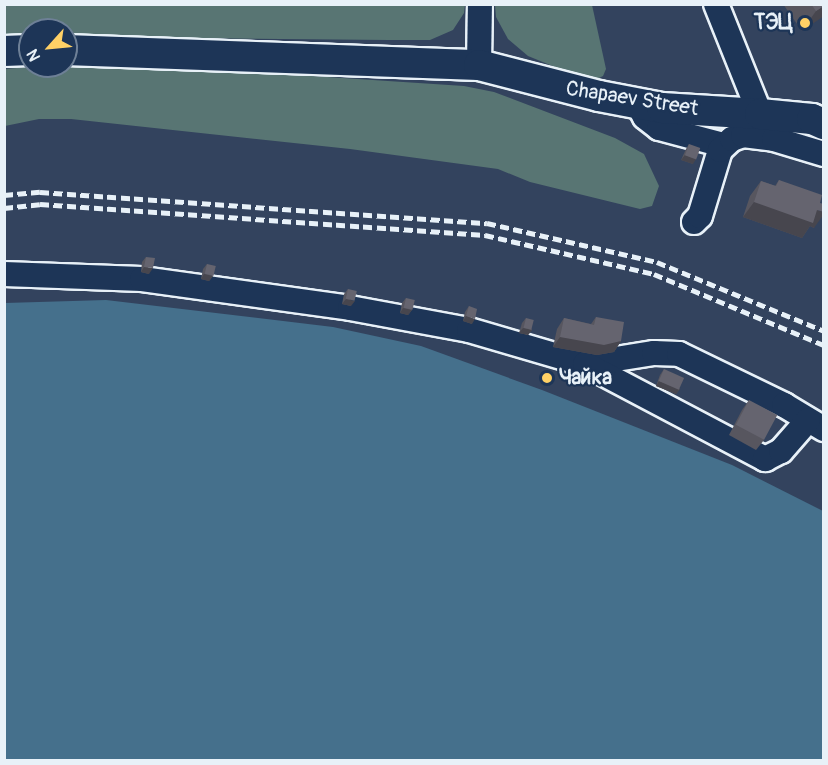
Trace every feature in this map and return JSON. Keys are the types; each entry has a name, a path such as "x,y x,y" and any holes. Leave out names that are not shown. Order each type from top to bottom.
{"main road":[{"name":"Chapaev Street","path":"78,50 479,65 531,80 662,108 812,119 824,124"}],"street":[{"path":"479,65 480,4"},
{"path":"716,4 760,114"},
{"path":"637,103 645,117 659,128 723,146"},
{"path":"694,222 699,216 723,146 743,135 774,139 824,154"},
{"path":"4,274 142,279 351,308 469,330 585,364 765,459 781,452 816,425 784,405 679,354 654,353 585,364"}],"green space":[{"path":"5,5 465,5 464,13 453,30 430,40 78,37 78,18 18,18 18,37 5,37"},
{"path":"495,5 592,5 606,69 603,76 595,80 582,78 528,56 508,39 496,17"},
{"path":"78,65 464,86 494,92 615,138 644,154 659,186 652,206 640,209 530,182 498,169 350,149 71,119 39,119 5,126 4,69 18,68 18,78 78,78"}],"water":[{"path":"106,300 333,327 421,346 542,390 732,465 823,511 823,760 5,760 5,303"}],"building":[{"path":"811,4 824,4 824,6 816,11"},
{"path":"689,144 700,148 696,159 685,155"},
{"path":"779,180 822,195 820,203 824,204 824,212 817,210 813,223 754,202 761,181 776,186"},
{"path":"146,257 155,258 153,268 144,267"},
{"path":"207,264 216,266 214,276 205,274"},
{"path":"348,289 357,291 355,301 346,299"},
{"path":"406,298 415,300 413,310 404,308"},
{"path":"469,306 477,309 475,319 466,316"},
{"path":"596,317 624,322 621,341 604,345 560,337 564,318 594,325"},
{"path":"526,318 534,320 531,330 524,328"},
{"path":"664,369 684,378 679,390 659,381"},
{"path":"749,400 777,415 764,440 736,425"}],"railway":[{"path":"4,195 40,192 487,223 657,262 824,331"},
{"path":"4,208 40,204 485,235 654,274 824,345"}],"place":[{"name":"ТЭЦ","path":"805,23"},
{"name":"Чайка","path":"547,378"}]}
